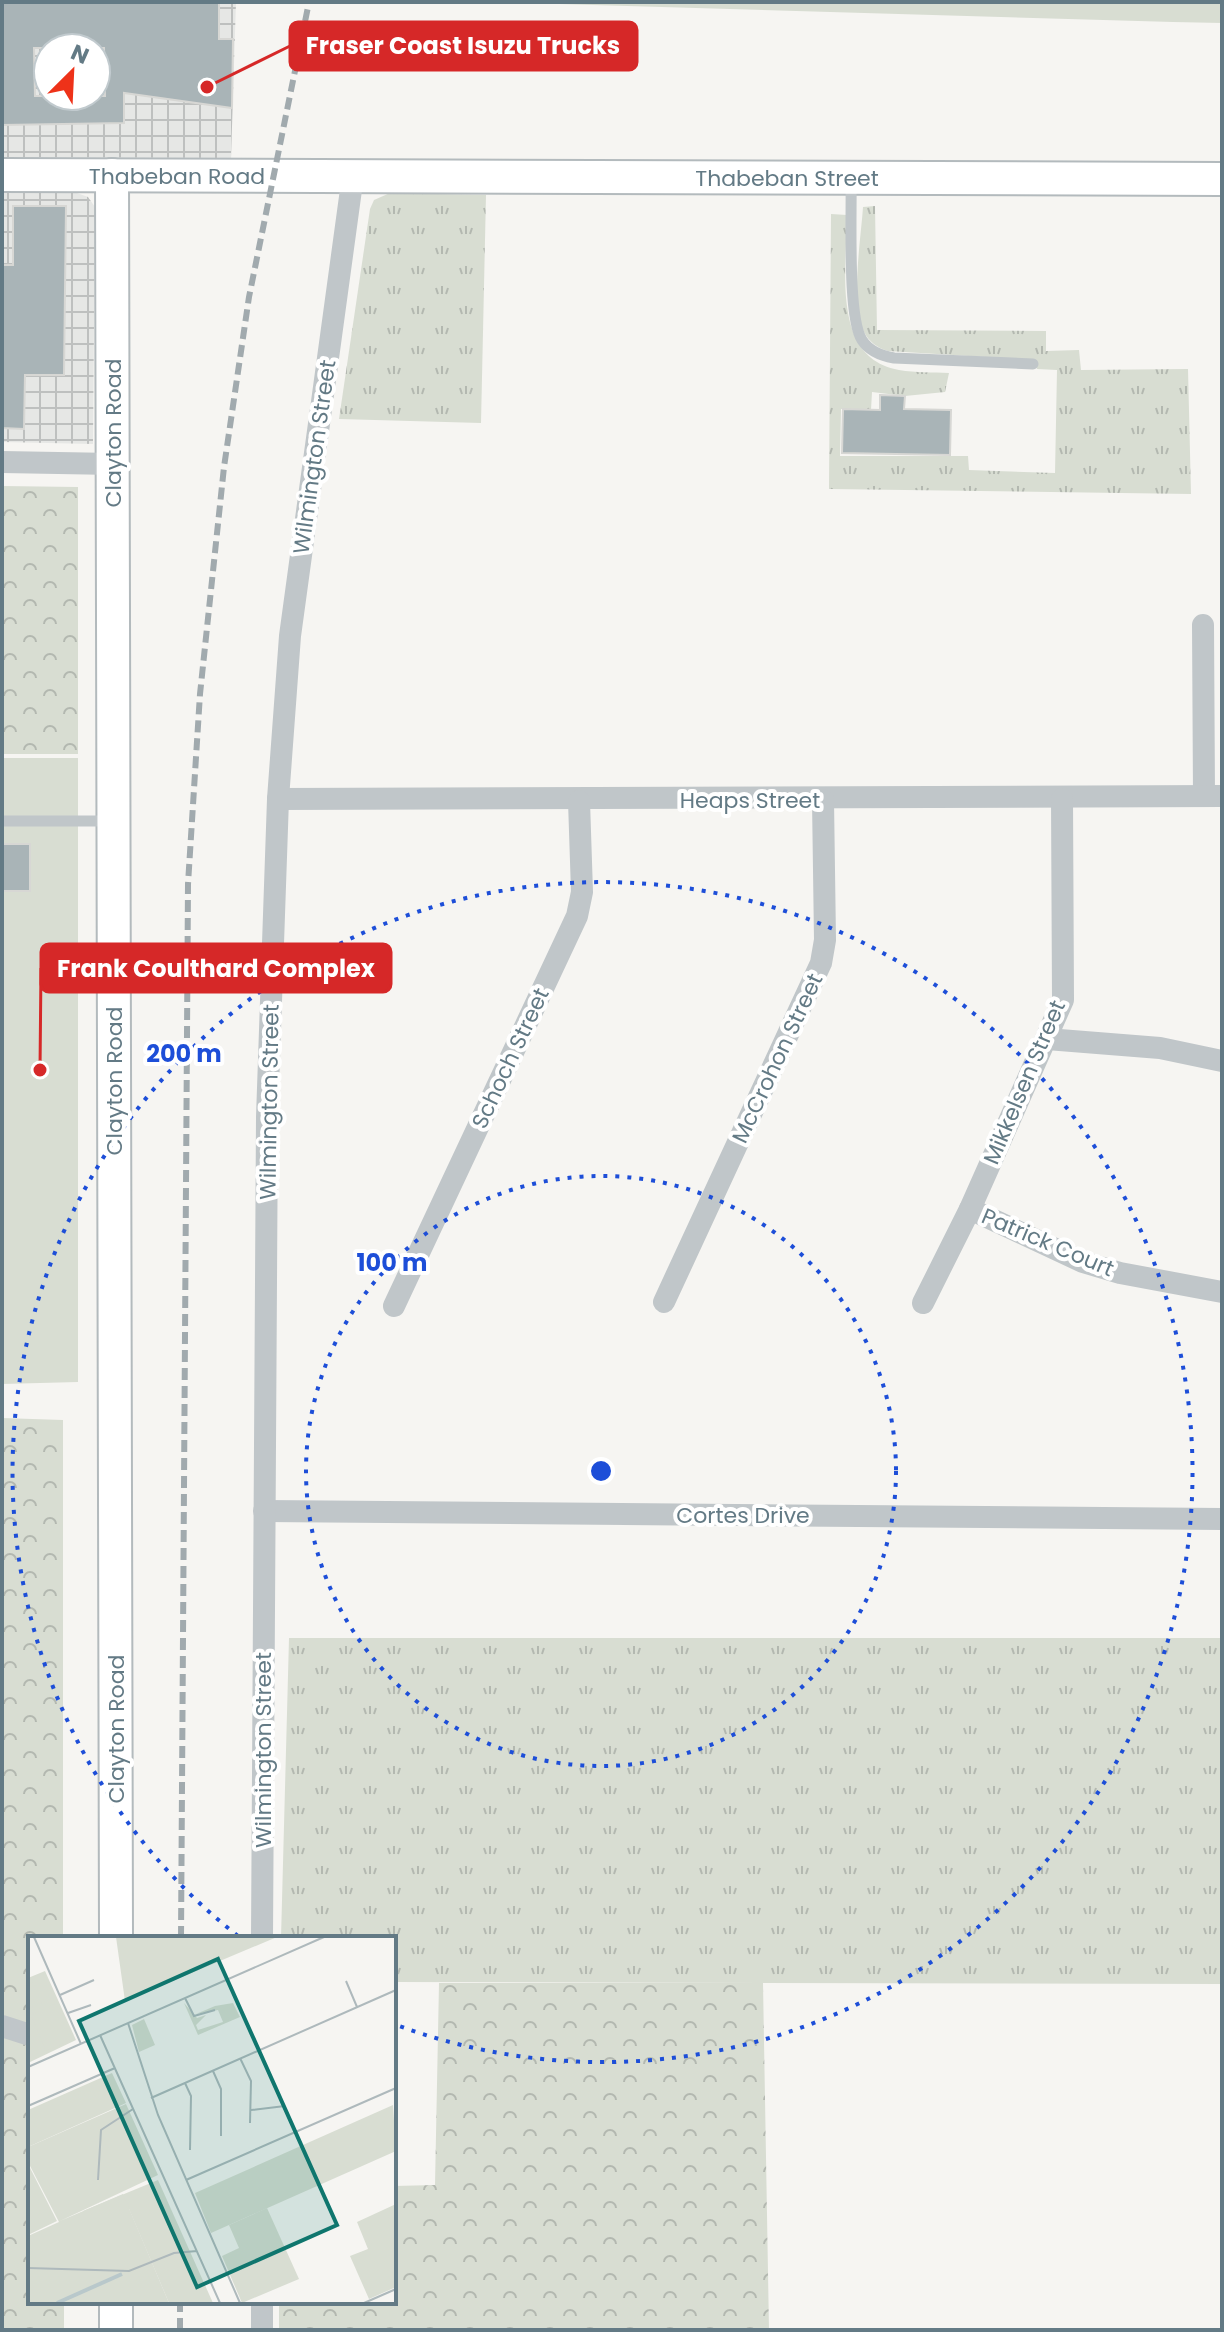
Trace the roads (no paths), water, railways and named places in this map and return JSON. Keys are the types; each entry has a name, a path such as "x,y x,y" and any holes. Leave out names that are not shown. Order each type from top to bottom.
{"street":[{"name":"Thabeban Road","path":"2,175 353,175"},
{"name":"Clayton Road","path":"112,175 116,1936"},
{"name":"Thabeban Street","path":"353,175 1222,179"},
{"name":"Wilmington Street","path":"262,1936 267,1117 278,799 290,636 353,175"},
{"path":"2,462 114,464"},
{"path":"1203,625 1213,796"},
{"name":"Heaps Street","path":"278,799 579,801 1213,796"},
{"name":"Mikkelsen Street","path":"923,1303 970,1209 1063,1000 1062,799"},
{"name":"McCrohon Street","path":"664,1302 821,963 825,940 823,800"},
{"name":"Schoch Street","path":"394,1306 577,916 582,892 579,801"},
{"path":"1047,1039 1160,1048 1222,1061"},
{"name":"Patrick Court","path":"970,1209 1083,1262 1120,1273 1222,1292"},
{"name":"Cortes Drive","path":"264,1511 1222,1519"},
{"path":"2,2026 28,2034"},
{"path":"116,2304 116,2330"},
{"path":"262,2304 262,2330"}],"lane":[{"path":"851,178 855,317 862,341 882,356 894,358 1033,364"},
{"path":"2,821 114,821"}],"railway":[{"path":"181,1936 188,884 200,694 224,467 249,297 309,2"},
{"path":"180,2304 180,2330"}],"place":[{"name":"Fraser Coast Isuzu Trucks","path":"207,87"},
{"name":"Frank Coulthard Complex","path":"40,1070"}]}
